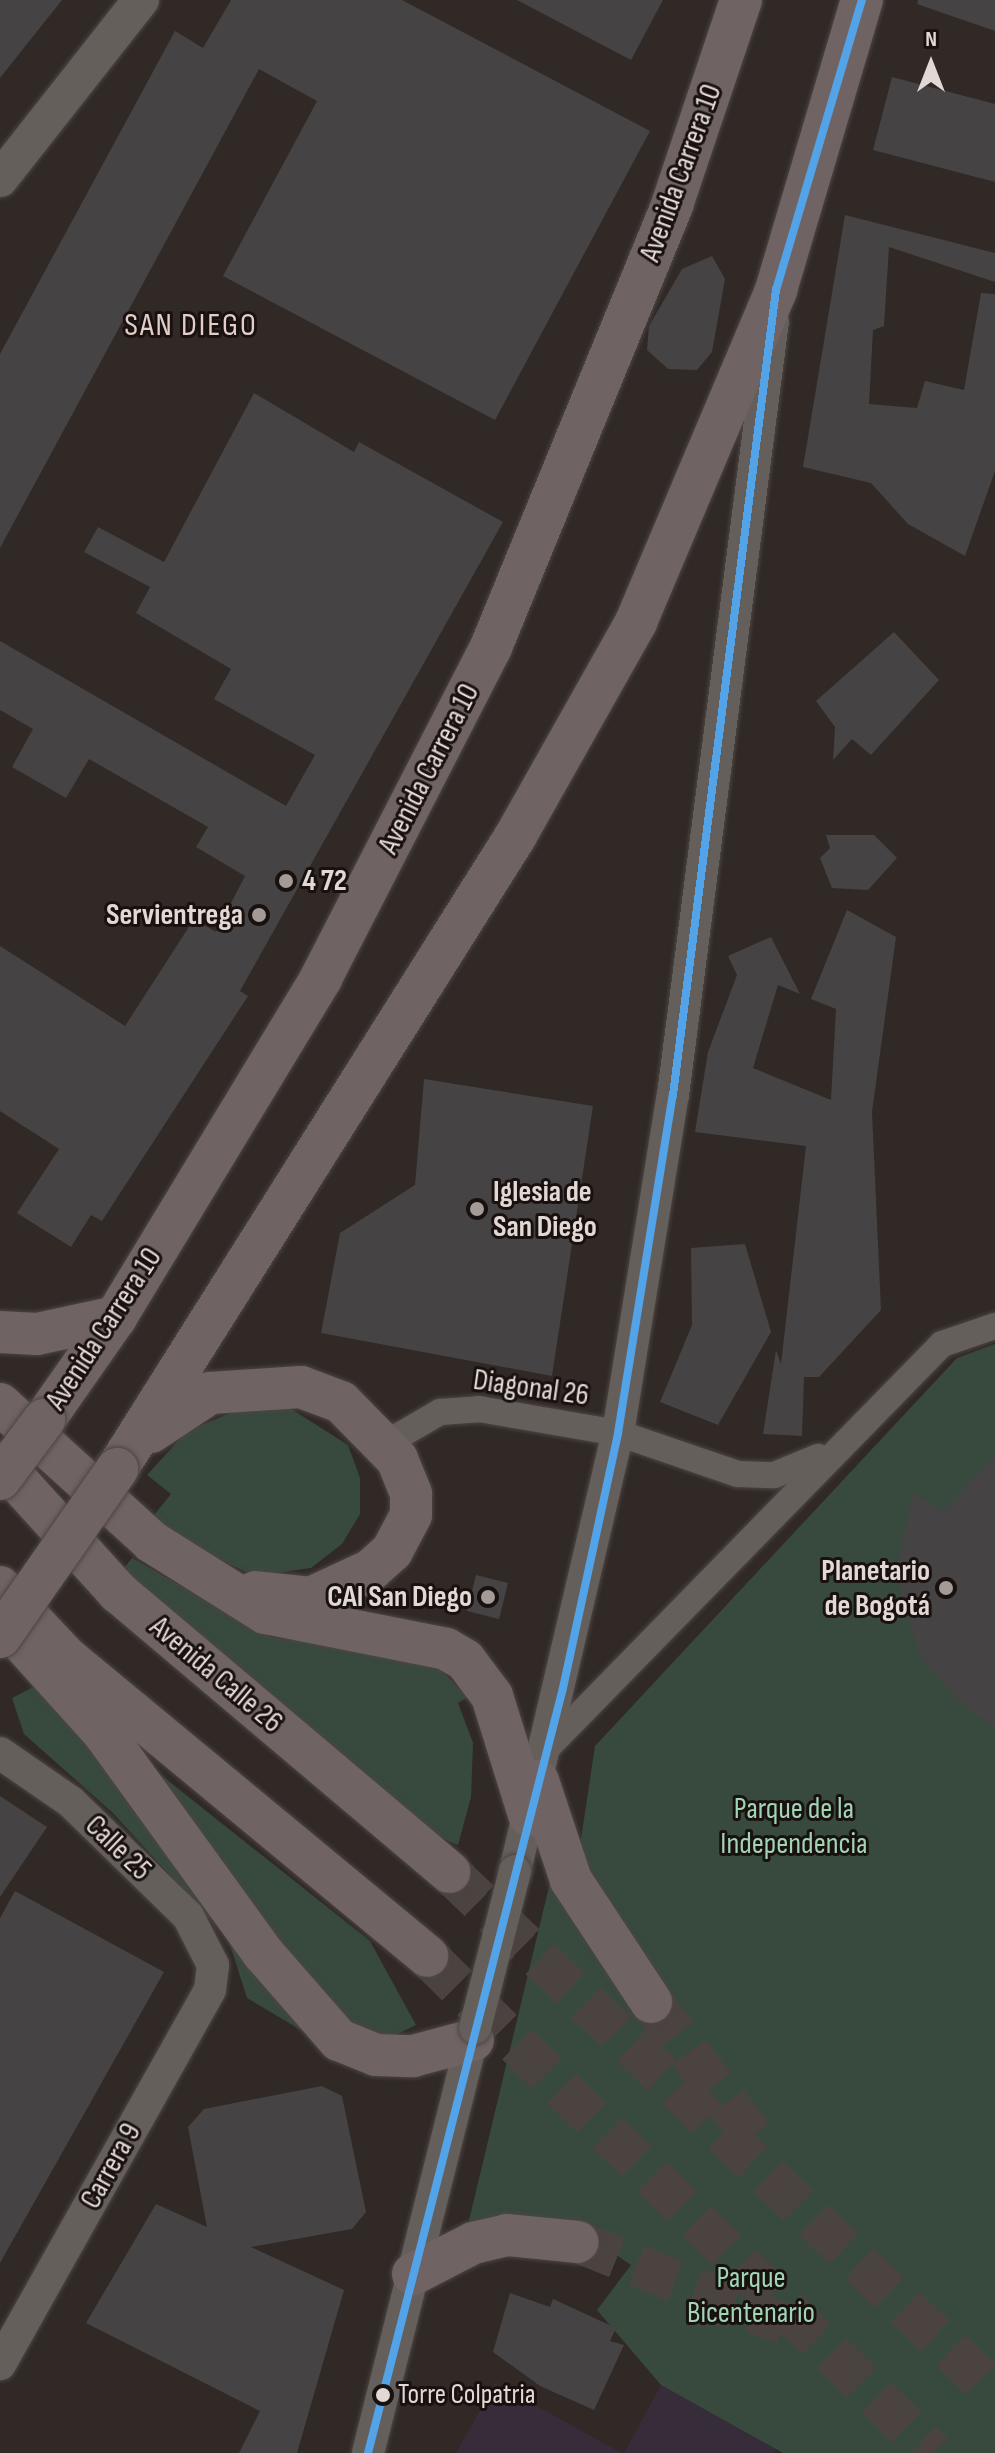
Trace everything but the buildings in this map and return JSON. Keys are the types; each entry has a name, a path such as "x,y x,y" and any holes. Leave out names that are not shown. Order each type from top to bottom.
{"main road":[{"path":"0,179 141,0"},
{"name":"Avenida Carrera 10","path":"0,1479 116,1317 321,978 491,647 672,205 741,0"},
{"path":"0,1637 126,1456 583,720 666,556 776,290 862,0"},
{"path":"0,1332 37,1334 116,1317"},
{"path":"126,1456 210,1393 273,1385 341,1402 385,1444 405,1475 411,1515 392,1551 341,1588 311,1598 271,1596 152,1542"},
{"path":"0,1404 152,1542 287,1623 412,1642 465,1660 492,1696 538,1781 571,1880 651,2002"},
{"name":"Avenida Calle 26","path":"0,1462 118,1592 449,1872"},
{"path":"0,1587 66,1657 427,1956"},
{"path":"0,1618 103,1732 263,1953 339,2040 376,2055 413,2056 474,2034"},
{"path":"413,2274 473,2243 507,2235 578,2242"}],"street":[{"path":"368,2453 538,1781 618,1433 673,1095 776,290"},
{"name":"Diagonal 26","path":"538,1781 851,1434 942,1344 995,1326"},
{"name":"Diagonal 26","path":"385,1444 458,1409 618,1433 720,1470 757,1476 793,1471 851,1434"},
{"name":"Calle 25","path":"0,1753 71,1802 188,1916 213,1965"},
{"name":"Carrera 9","path":"0,2364 210,1990 213,1965"}],"shaded area":[{"path":"495,2383 622,2453 456,2453"},
{"path":"661,2385 776,2449 774,2453 624,2453"}],"green space":[{"name":"Parque de la Independencia","path":"995,1344 995,2453 783,2453 661,2385 597,2310 631,2265 578,2234 465,2237 558,1849 651,2002 675,2032 684,2024 579,1852 595,1746 957,1358"},
{"path":"288,1407 348,1445 360,1478 360,1514 342,1544 311,1568 255,1576 146,1525 171,1494 147,1475 187,1431 243,1408"},
{"path":"132,1558 271,1637 387,1652 441,1670 468,1697 458,1703 473,1743 471,1797 458,1845 424,1831 117,1577"},
{"path":"33,1687 59,1698 379,2060 380,2077 247,1998 228,1938 113,1813 24,1734 12,1698"},
{"path":"127,1748 370,1941 416,2025 383,2041 335,2021"}],"tunnel":[{"path":"449,1872 995,2393"},
{"path":"427,1956 933,2453"},
{"path":"651,2002 764,2152"},
{"path":"578,2242 784,2324"}],"transit line":[{"path":"368,2453 563,1688 618,1433 673,1095 776,290 862,0"}],"place":[{"name":"4 72","path":"286,881"},
{"name":"Servientrega","path":"259,915"},
{"name":"Iglesia de San Diego","path":"477,1209"},
{"name":"Planetario de Bogotá","path":"946,1588"},
{"name":"CAI San Diego","path":"488,1597"},
{"name":"Torre Colpatria","path":"383,2395"}],"district":[{"name":"SAN DIEGO","path":"191,326"}],"park label":[{"name":"Parque Bicentenario","path":"751,2295"}]}
